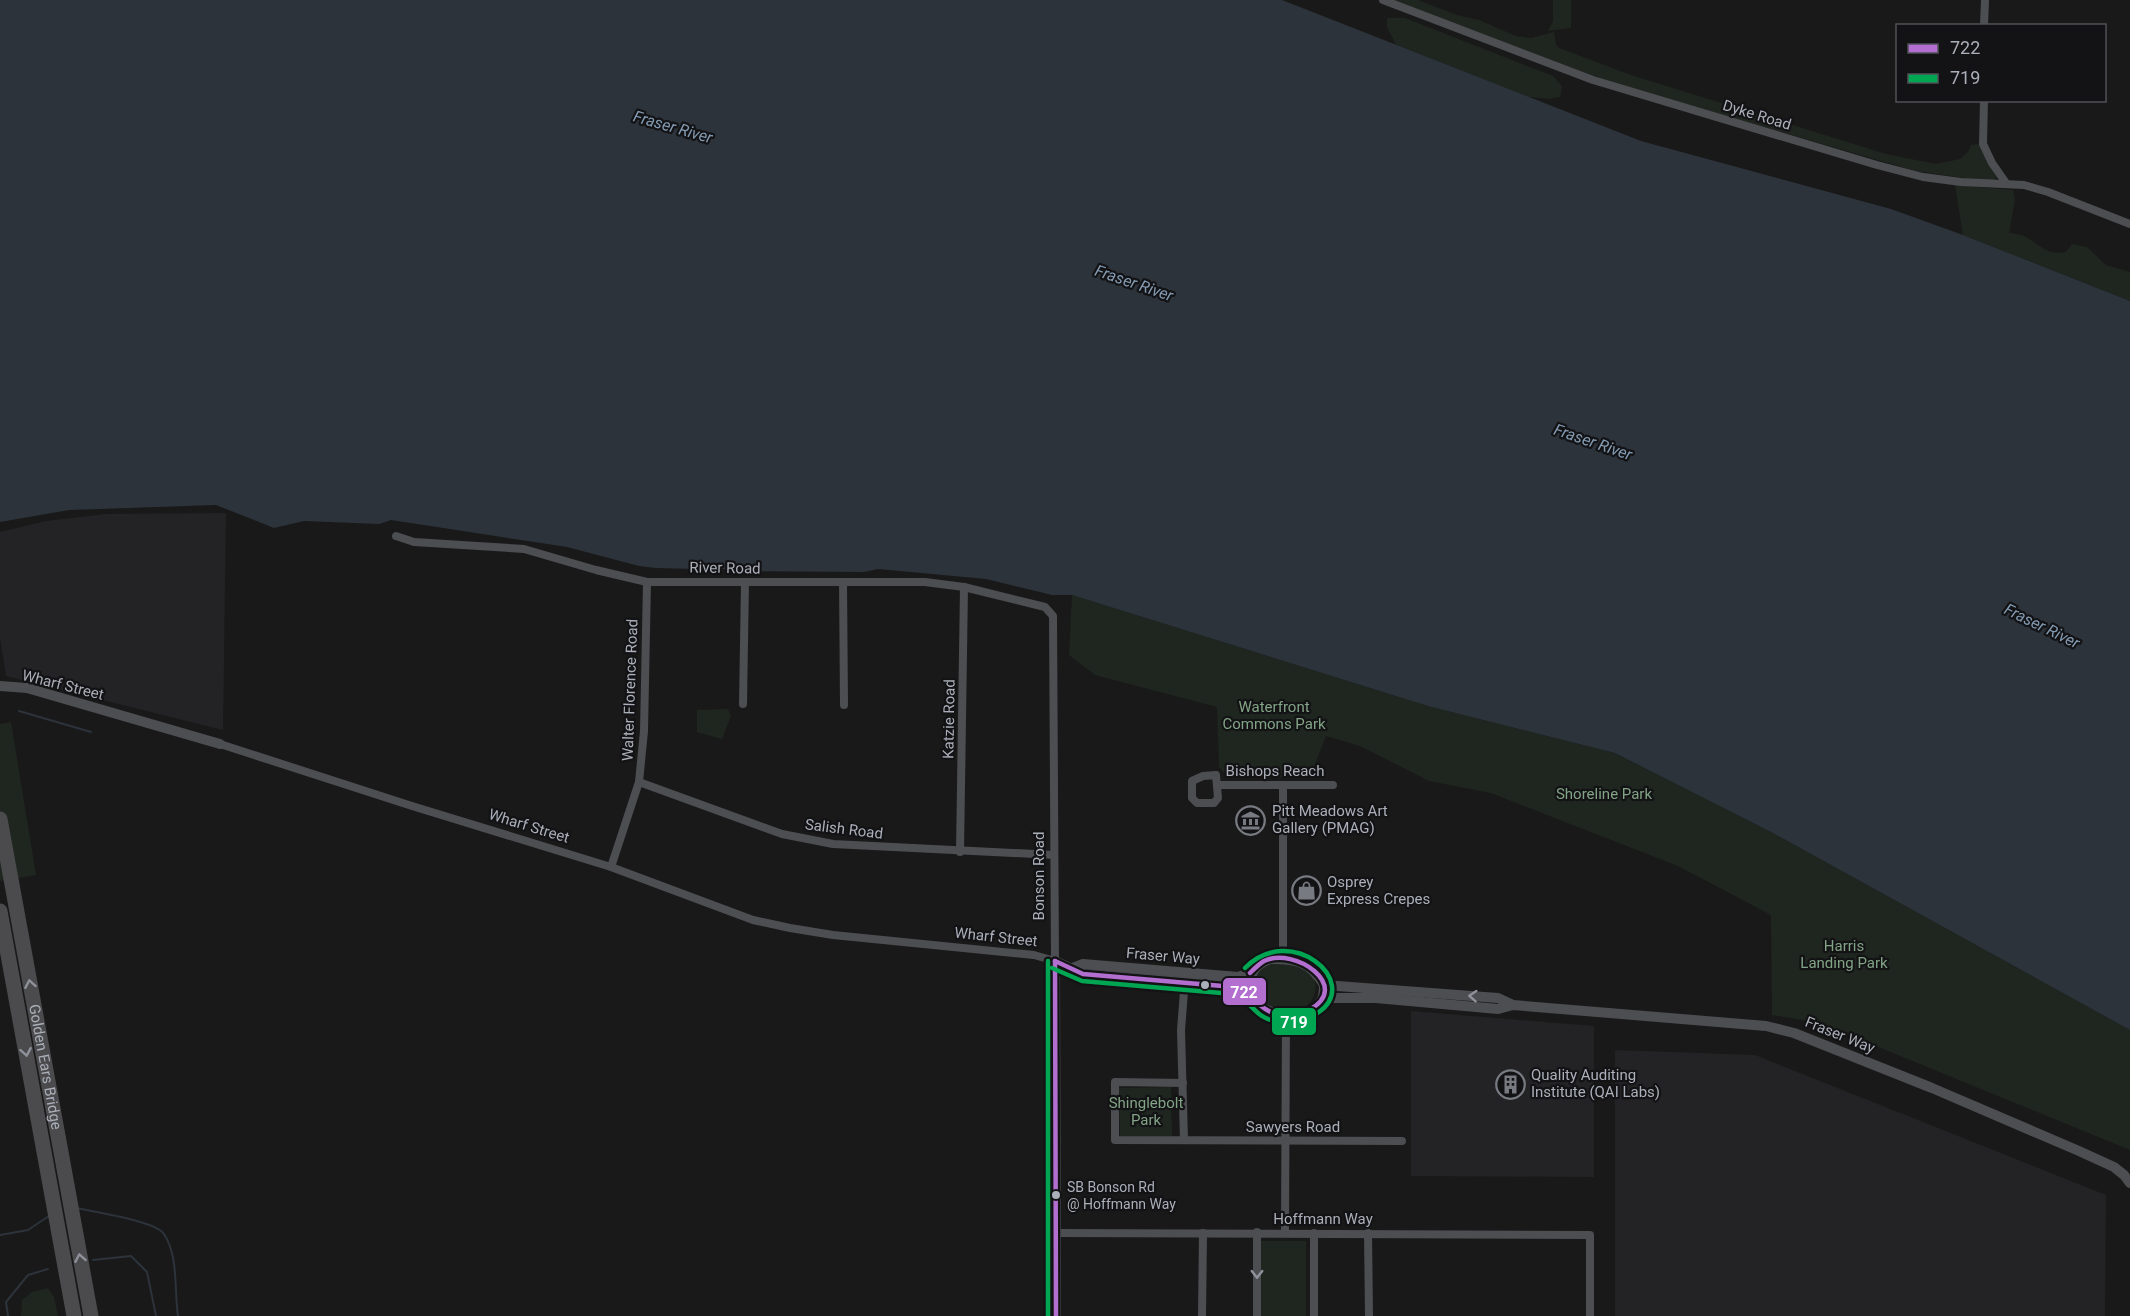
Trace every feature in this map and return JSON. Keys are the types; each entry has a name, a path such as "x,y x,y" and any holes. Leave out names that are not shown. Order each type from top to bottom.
{"highway":[{"name":"Golden Ears Bridge","path":"0,819 91,1316"},
{"name":"Golden Ears Bridge","path":"0,911 74,1316"}],"street":[{"name":"Dyke Road","path":"1383,0 1593,80 1866,162 1923,177 1961,182 2006,183 2048,192 2130,224"},
{"path":"1984,24 1985,0"},
{"path":"1984,102 1983,144 1992,164 2006,183"},
{"name":"River Road","path":"396,536 414,542 524,549 647,582 901,580 964,587 1045,607 1053,616"},
{"name":"Walter Florence Road","path":"611,867 639,782 644,731 647,582"},
{"path":"743,704 745,582"},
{"path":"843,582 844,705"},
{"name":"Katzie Road","path":"960,852 964,587"},
{"name":"Bonson Road","path":"1053,616 1056,1316"},
{"name":"Wharf Street","path":"0,686 27,688 220,744 611,867 753,920 790,928 900,942 1034,955 1055,961"},
{"name":"Salish Road","path":"639,782 782,834 853,846 1054,855"},
{"name":"Bishops Reach","path":"1218,785 1333,785"},
{"path":"1283,785 1283,959"},
{"path":"1270,959 1283,959 1306,964 1313,969 1324,985 1323,998 1308,1012 1286,1014 1264,1009 1248,992 1250,973 1270,959"},
{"name":"Fraser Way","path":"1055,961 1072,968 1083,964 1185,977 1248,992"},
{"name":"Fraser Way","path":"1185,977 1238,977 1250,973"},
{"path":"1184,1140 1181,1030 1185,977"},
{"name":"Fraser Way","path":"1324,985 1498,998 1513,1005"},
{"name":"Fraser Way","path":"1323,998 1376,998 1498,1009 1513,1005 1766,1026 1794,1033 2079,1150 2114,1167 2130,1184"},
{"path":"1285,1233 1286,1014"},
{"name":"Sawyers Road","path":"1183,1083 1115,1083 1115,1140 1402,1141"},
{"name":"Hoffmann Way","path":"1056,1233 1590,1235 1590,1316"},
{"path":"1202,1316 1203,1233"},
{"path":"1257,1233 1257,1316"},
{"path":"1314,1233 1314,1316"},
{"path":"1368,1233 1369,1316"}],"shaded area":[{"path":"226,513 223,730 6,676 0,637 0,532 46,521 106,514"},
{"path":"1411,1011 1594,1026 1594,1177 1411,1176"},
{"path":"1615,1050 1755,1055 2106,1195 2105,1316 1615,1316"}],"green space":[{"path":"1392,0 1418,0 1457,15 1479,20 1516,36 1531,38 1554,32 1556,45 1559,48 1631,75 1886,154 1936,164 1960,159 1968,152 1971,145 1979,144 1997,178 1993,180 1971,179 1916,171 1616,84"},
{"path":"1553,0 1571,0 1571,28 1548,31 1553,21"},
{"path":"1387,18 1405,18 1553,76 1562,86 1560,97 1550,99 1529,97 1396,45 1387,27"},
{"path":"1955,185 2013,190 2015,199 2009,233 2024,236 2053,252 2066,252 2072,244 2087,247 2106,265 2130,272 2130,301 1963,235"},
{"path":"1072,595 1428,706 1615,753 1771,832 2130,1030 2130,1150 1820,1023 1772,1015 1771,915 1678,866 1491,793 1429,781 1360,746 1326,736 1310,777 1228,777 1219,767 1217,707 1095,675 1069,655"},
{"path":"728,709 731,716 722,739 697,732 697,710"},
{"path":"11,722 36,875 0,881 0,724"},
{"path":"1273,964 1295,965 1311,975 1316,989 1307,1006 1286,1009 1274,1007 1259,999 1256,982 1259,972 1262,968"},
{"name":"Shinglebolt Park","path":"1171,1087 1172,1136 1120,1137 1119,1088"},
{"path":"1259,1241 1306,1241 1306,1316 1259,1316"},
{"path":"48,1288 54,1297 58,1316 21,1316 22,1300 32,1292"}],"water":[{"name":"Fraser River","path":"0,0 1282,0 1641,141 1891,209 2130,301 2130,1030 1771,832 1615,753 1428,706 1072,595 1052,595 986,579 878,569 864,572 734,571 707,566 696,569 656,568 639,566 567,547 391,520 379,524 304,521 274,528 216,505 69,510 0,522"}],"waterway":[{"path":"19,711 91,732"},
{"path":"76,1208 137,1221 159,1229 164,1234 174,1263 178,1316"},
{"path":"0,1235 28,1230 49,1216"},
{"path":"93,1260 131,1256 147,1272 156,1316"},
{"path":"8,1316 6,1302 28,1275 48,1269"}],"transit line":[{"name":"719","path":"1052,968 1082,981 1233,994 1245,1000 1263,1017 1279,1022 1295,1022 1310,1017 1319,1012 1330,999 1332,986 1326,972 1315,961 1300,954 1282,951 1263,955 1245,968"},
{"name":"722","path":"1055,961 1083,974 1234,987 1241,989 1270,1012 1281,1015 1297,1014 1309,1010 1321,1001 1325,991 1322,980 1315,971 1290,959 1277,958 1264,961 1250,973"},
{"name":"719","path":"1048,961 1048,1316"},
{"name":"722","path":"1055,961 1056,1316"}],"place":[{"name":"Pitt Meadows Art Gallery (PMAG)","path":"1251,820"},
{"name":"Osprey Express Crepes","path":"1306,891"},
{"name":"Quality Auditing Institute (QAI Labs)","path":"1510,1084"},
{"name":"SB Bonson Rd @ Hoffmann Way","path":"1056,1195"}],"park label":[{"name":"Waterfront Commons Park","path":"1274,716"},
{"name":"Shoreline Park","path":"1604,794"},
{"name":"Harris Landing Park","path":"1844,954"}]}
